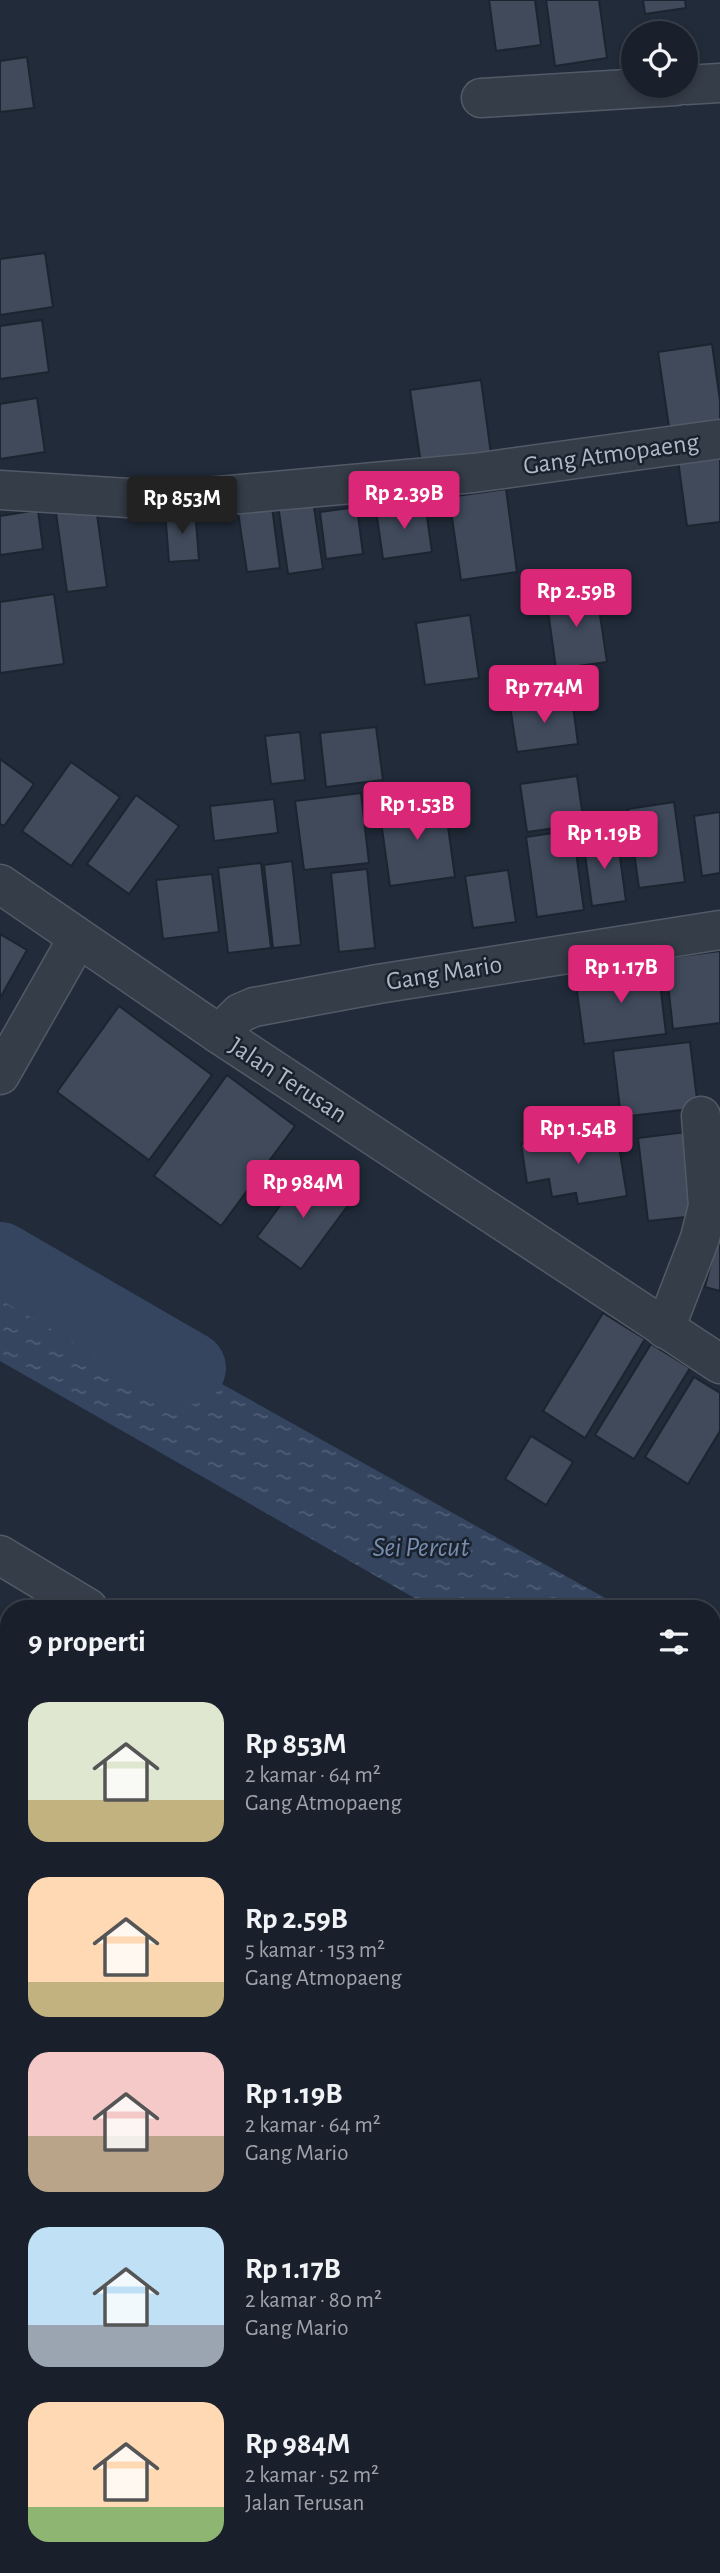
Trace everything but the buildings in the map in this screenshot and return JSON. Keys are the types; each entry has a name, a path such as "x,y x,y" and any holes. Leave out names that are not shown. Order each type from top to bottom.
{"street":[{"path":"698,84 720,83"},
{"path":"481,98 621,89"},
{"name":"Gang Atmopaeng","path":"0,490 185,499 474,473 720,439"},
{"name":"Jalan Terusan","path":"0,884 219,1034 720,1364"},
{"name":"Gang Mario","path":"219,1034 240,1013 254,1007 378,984 720,930"},
{"path":"0,1075 78,938"},
{"path":"665,1329 700,1238 708,1206 701,1116"},
{"path":"0,1555 75,1600"}],"water":[{"name":"Sei Percut","path":"0,1260 609,1600 418,1600 0,1361"}],"waterway":[{"name":"Sei Percut","path":"0,1258 190,1368"}]}
